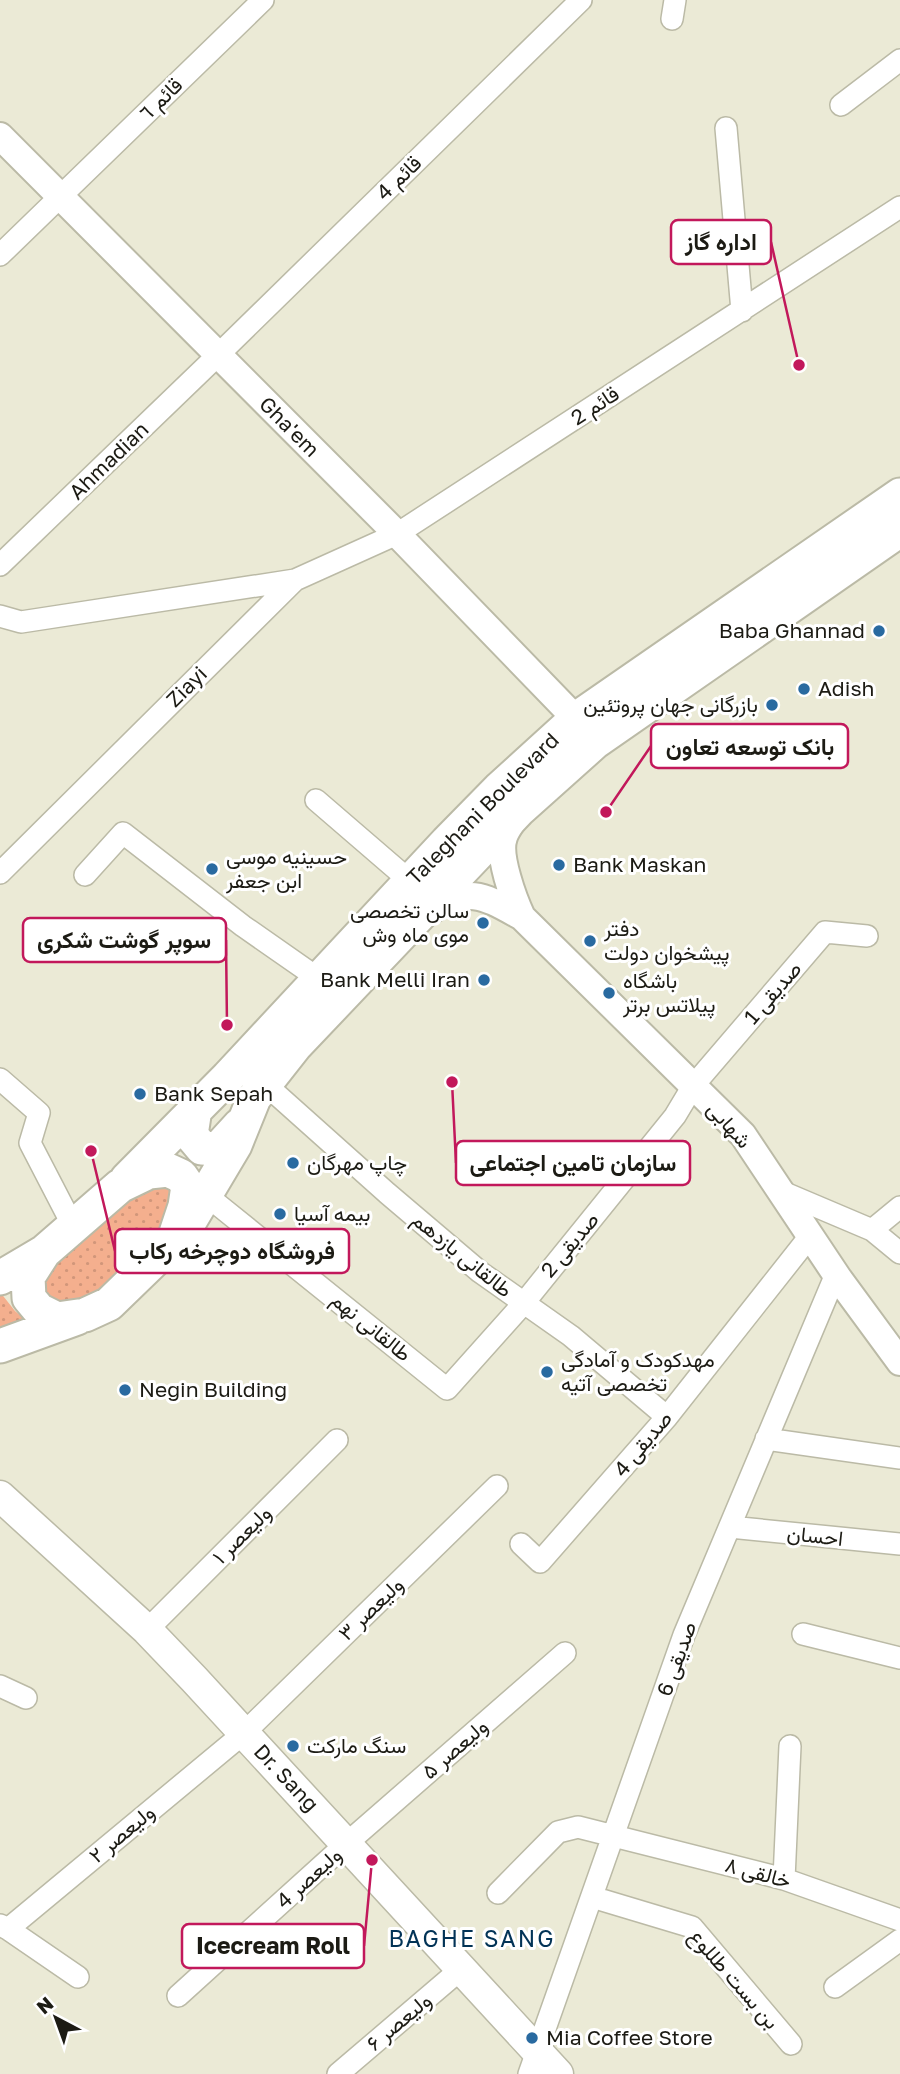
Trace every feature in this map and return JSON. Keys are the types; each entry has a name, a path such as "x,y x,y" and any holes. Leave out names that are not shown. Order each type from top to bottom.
{"main road":[{"name":"Taleghani Boulevard","path":"120,1186 499,789 576,719 900,495"},
{"name":"Taleghani Boulevard","path":"85,1315 109,1304 173,1242 191,1219 235,1145 254,1098 295,1046 519,810 594,742 900,530"},
{"path":"195,1109 191,1136 202,1148 218,1149 245,1121"},
{"path":"0,1278 44,1252 120,1186 149,1172 168,1170 181,1176 188,1186 185,1206 173,1242"},
{"path":"44,1252 28,1278 29,1298 39,1310 57,1319 85,1315"},
{"path":"0,1346 85,1315"},
{"name":"Dr. Sang","path":"0,1496 146,1630 460,1969 533,2063 558,2074"}],"street":[{"name":"قائم ٦","path":"0,255 263,0"},
{"name":"قائم 4","path":"217,356 581,0"},
{"path":"841,105 900,60"},
{"path":"726,128 742,311"},
{"name":"Gha'em","path":"0,136 397,534 576,719"},
{"name":"قائم 2","path":"397,534 900,206"},
{"name":"Ahmadian","path":"0,565 217,356"},
{"name":"Ziayi","path":"4,861 295,580 397,534"},
{"path":"0,616 21,622 295,580"},
{"path":"316,800 410,881"},
{"path":"519,810 503,838 506,873 513,899 523,917"},
{"path":"85,875 123,833 243,926 319,979"},
{"path":"410,925 447,900 472,895 492,901 523,917"},
{"name":"شهابی","path":"523,917 743,1135 835,1274 900,1362"},
{"name":"صدیقی 1","path":"693,1086 825,932 867,936"},
{"path":"0,1079 40,1113 30,1143 73,1226"},
{"name":"طالقانی یازدهم","path":"265,1084 480,1272 571,1336 667,1417"},
{"name":"صدیقی 2","path":"523,1304 675,1116 693,1086"},
{"path":"780,1191 872,1230 900,1253"},
{"name":"طالقانی نهم","path":"206,1195 447,1389 523,1304"},
{"path":"872,1230 900,1207"},
{"name":"صدیقی 4","path":"521,1544 540,1562 667,1417 810,1236"},
{"name":"صدیقی 6","path":"533,2063 684,1635 835,1274"},
{"path":"766,1438 900,1458"},
{"name":"ولیعصر ١","path":"146,1630 337,1440"},
{"name":"ولیعصر ٣","path":"244,1733 497,1486"},
{"name":"احسان","path":"730,1527 900,1544"},
{"path":"803,1634 900,1658"},
{"name":"ولیعصر ۵","path":"346,1844 565,1653"},
{"path":"0,1686 26,1698"},
{"name":"ولیعصر ٢","path":"4,1927 244,1733"},
{"path":"784,1879 790,1746"},
{"name":"خالقی ۸","path":"498,1893 558,1832 578,1827 784,1879 900,1920"},
{"name":"ولیعصر 4","path":"178,1996 346,1844"},
{"name":"بن بست طللوع","path":"592,1897 692,1927 791,2044"},
{"path":"4,1927 78,1977"},
{"path":"835,1987 900,1940"},
{"name":"ولیعصر ۶","path":"338,2074 460,1969"}],"shaded area":[{"path":"162,1180 178,1191 168,1235 78,1308 37,1295 39,1276 90,1222"},
{"path":"0,1292 15,1311 32,1325 0,1336"}],"place":[{"name":"اداره گاز","path":"799,365"},
{"name":"Baba Ghannad","path":"879,631"},
{"name":"Adish","path":"804,689"},
{"name":"بازرگانی جهان پروتئین","path":"772,705"},
{"name":"بانک توسعه تعاون","path":"606,812"},
{"name":"Bank Maskan","path":"559,865"},
{"name":"حسینیه موسی ابن جعفر","path":"212,869"},
{"name":"سالن تخصصی موی ماه وش","path":"483,923"},
{"name":"دفتر پیشخوان دولت","path":"590,941"},
{"name":"Bank Melli Iran","path":"484,980"},
{"name":"باشگاه پیلاتس برتر","path":"609,993"},
{"name":"سوپر گوشت شکری","path":"227,1025"},
{"name":"سازمان تامین اجتماعی","path":"452,1082"},
{"name":"Bank Sepah","path":"140,1094"},
{"name":"فروشگاه دوچرخه رکاب","path":"91,1151"},
{"name":"چاپ مهرگان","path":"293,1163"},
{"name":"بیمه آسیا","path":"280,1214"},
{"name":"مهدکودک و آمادگی تخصصی آتیه","path":"547,1372"},
{"name":"Negin Building","path":"125,1390"},
{"name":"سنگ مارکت","path":"293,1746"},
{"name":"Icecream Roll","path":"372,1860"},
{"name":"Mia Coffee Store","path":"532,2038"}],"district":[{"name":"BAGHE SANG","path":"472,1939"}]}
